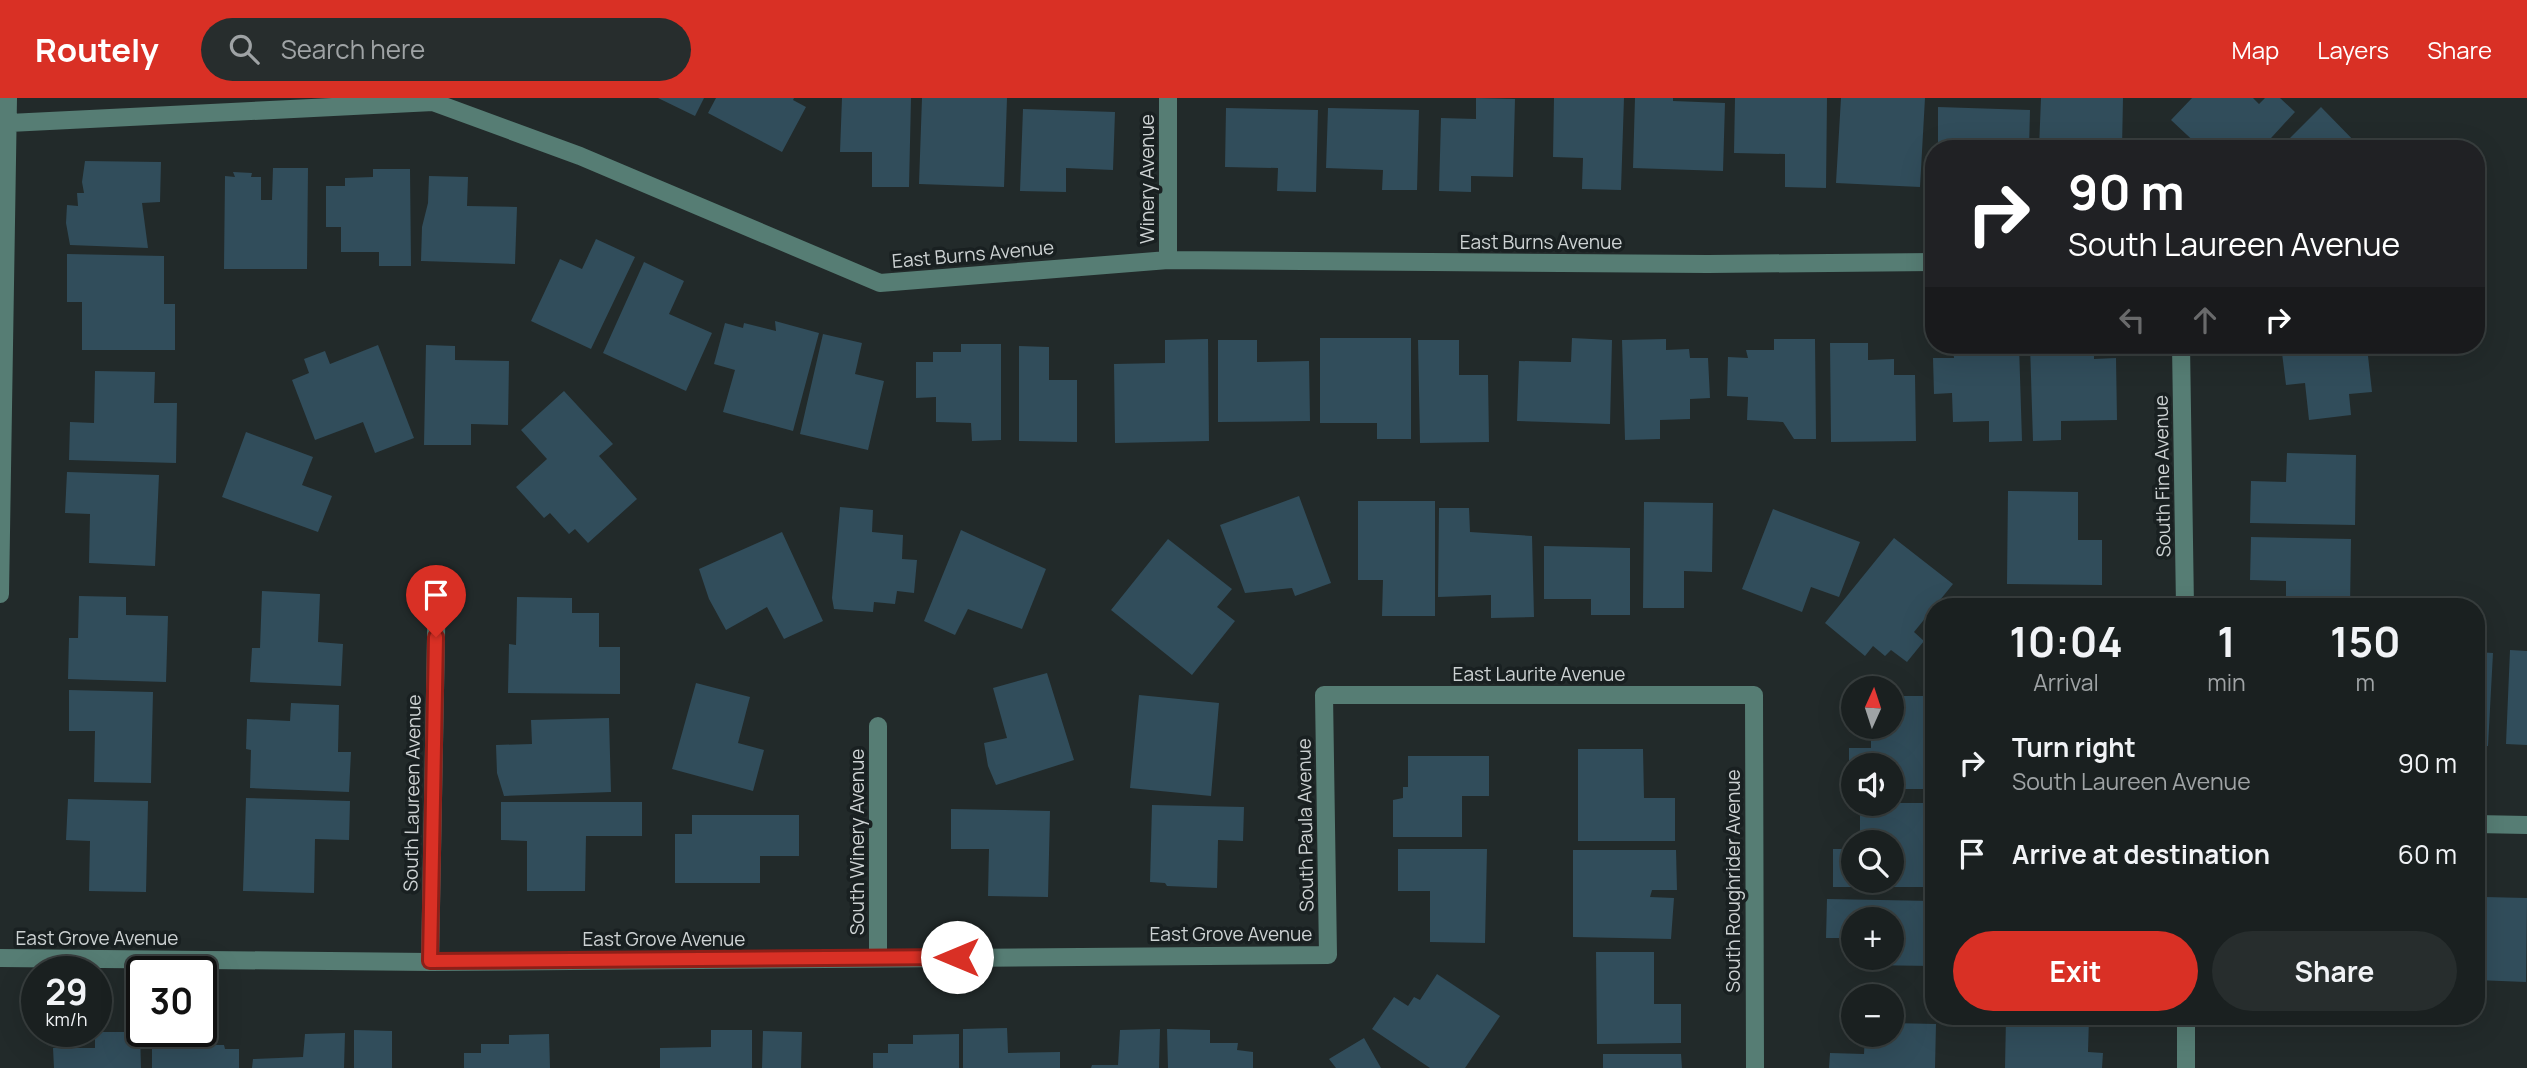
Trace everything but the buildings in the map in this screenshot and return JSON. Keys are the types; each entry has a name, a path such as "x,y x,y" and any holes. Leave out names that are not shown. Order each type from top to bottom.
{"street":[{"path":"0,594 8,98"},
{"name":"Winery Avenue","path":"1167,260 1168,98"},
{"name":"East Burns Avenue","path":"9,123 433,102 580,156 880,283 1167,260 1694,264 1925,262"},
{"name":"South Fine Avenue","path":"2181,354 2185,598"},
{"name":"South Laureen Avenue","path":"430,961 438,583"},
{"name":"East Laurite Avenue","path":"1324,695 1754,695"},
{"name":"South Paula Avenue","path":"1324,695 1328,955"},
{"name":"South Roughrider Avenue","path":"1754,695 1755,1068"},
{"name":"South Winery Avenue","path":"878,726 878,958"},
{"path":"2485,824 2527,825"},
{"name":"East Grove Avenue","path":"0,958 430,961 1328,955"},
{"path":"2186,1025 2186,1068"}],"route":[{"path":"436,637 430,961 957,957"}]}
